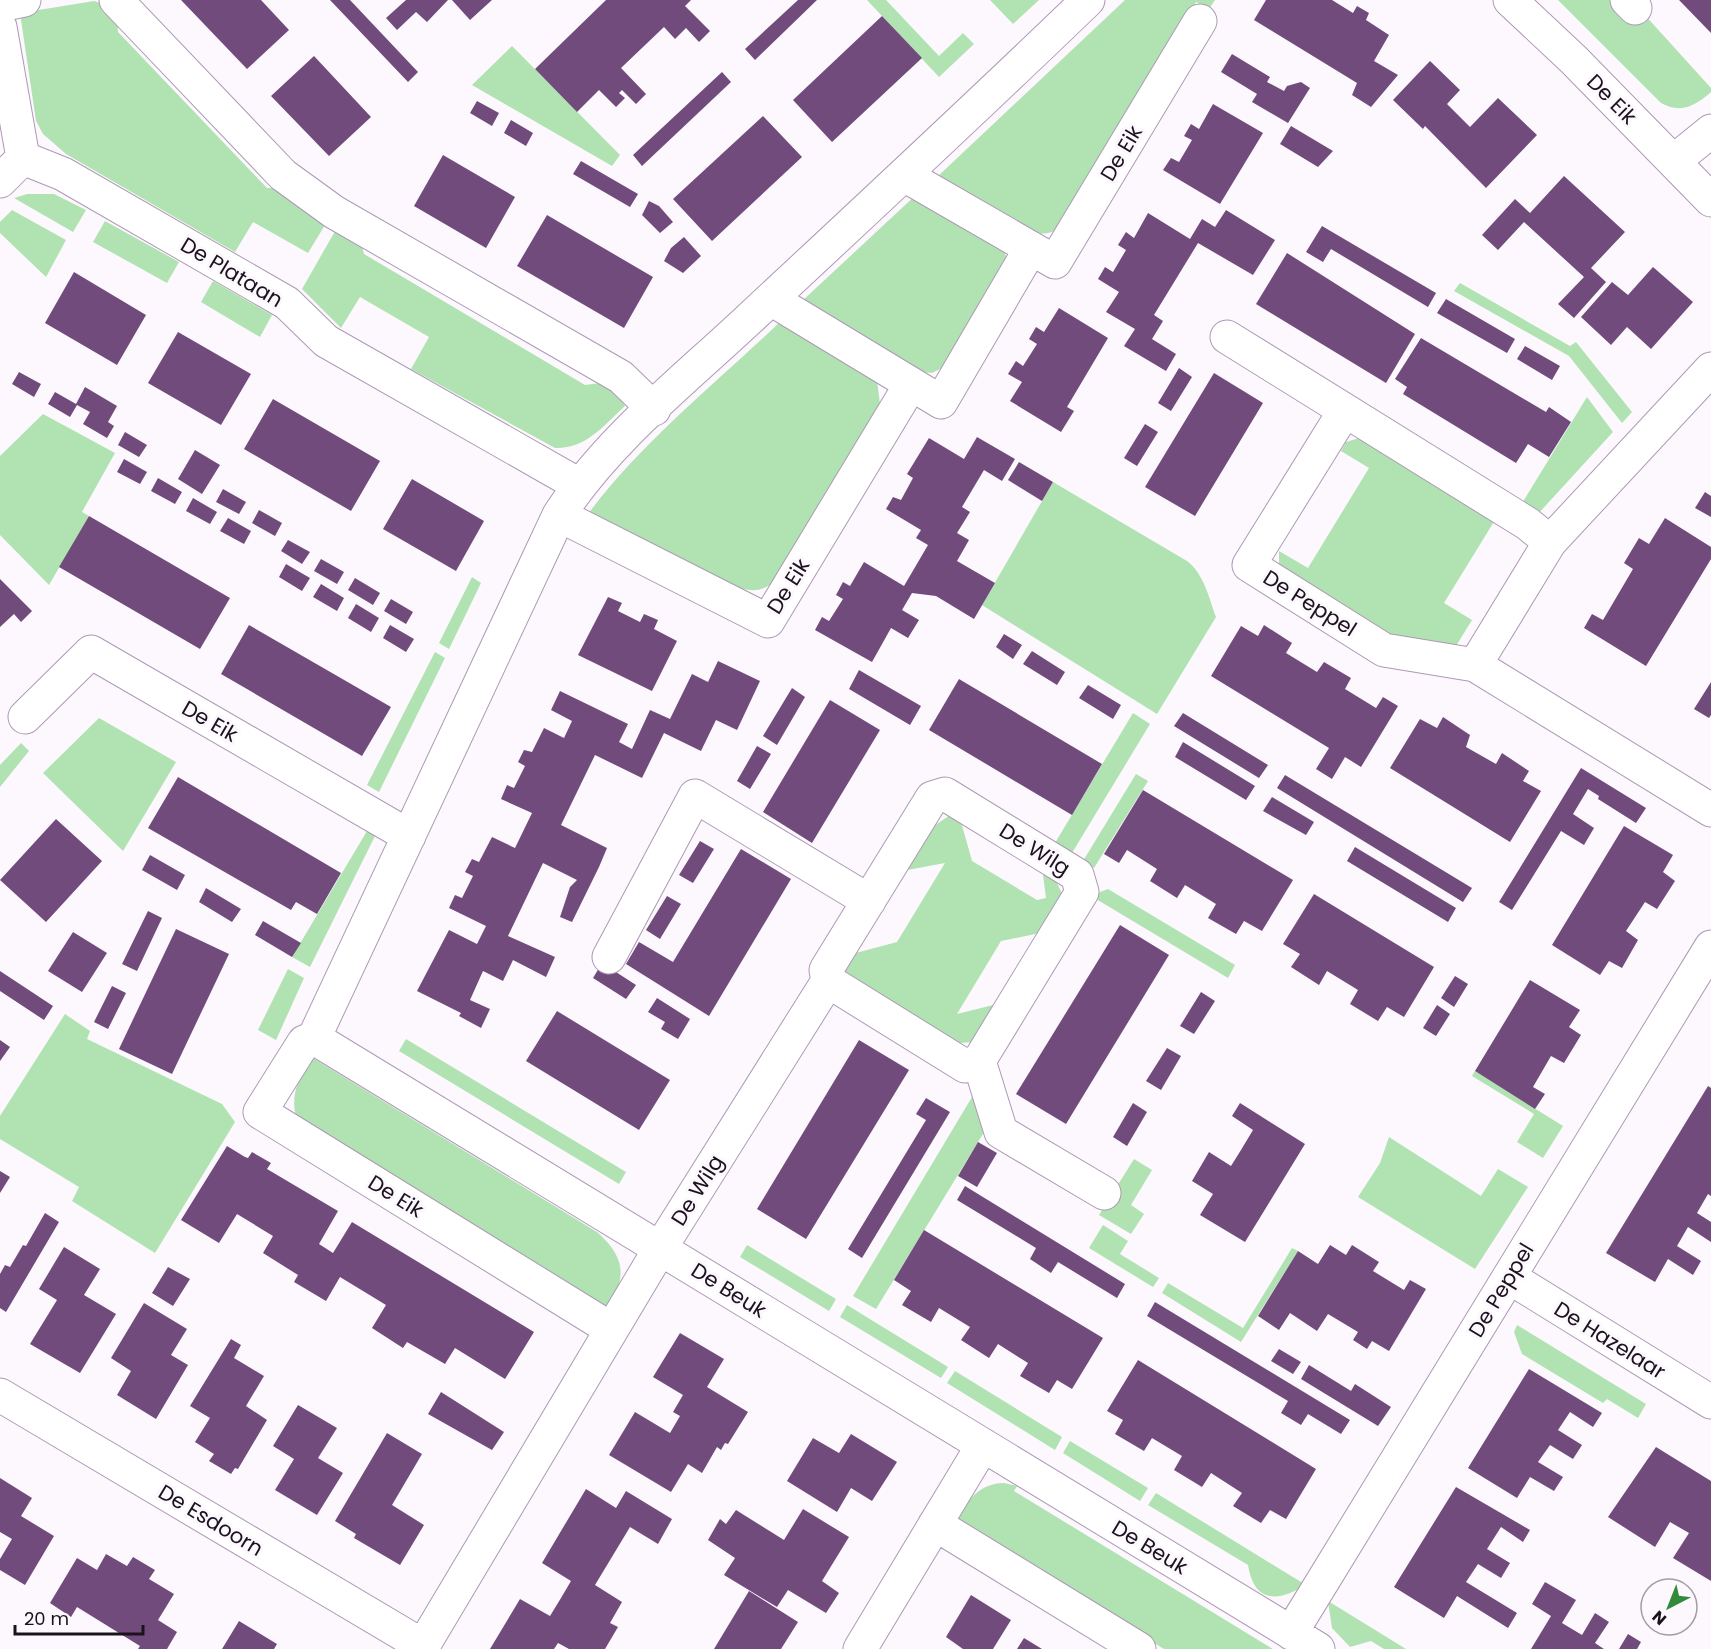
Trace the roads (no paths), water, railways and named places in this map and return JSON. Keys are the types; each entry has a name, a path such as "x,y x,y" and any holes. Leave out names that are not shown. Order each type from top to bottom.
{"street":[{"path":"0,5 24,0"},
{"path":"116,0 283,175 334,212 621,377 654,409"},
{"name":"De Eik","path":"611,1329 261,1112 304,1042 314,1038 560,515 579,485 654,409 906,176 1088,0"},
{"name":"De Eik","path":"1510,0 1711,200"},
{"name":"De Eik","path":"906,176 1055,262 1200,21"},
{"path":"0,27 23,158 0,181"},
{"path":"1674,162 1711,131"},
{"name":"De Plataan","path":"23,158 63,174 287,303 326,342 579,485"},
{"path":"771,299 941,402 1031,248"},
{"path":"1227,337 1332,401 1344,412 1528,524 1550,542"},
{"path":"1475,665 1550,542 1711,369"},
{"name":"De Eik","path":"560,515 768,621 911,384"},
{"name":"De Peppel","path":"1344,412 1249,565 1383,650 1475,665 1711,810"},
{"name":"De Eik","path":"25,717 91,652 409,836"},
{"name":"De Wilg","path":"661,1247 828,981 826,970 932,798 945,794 1077,875 1082,892 979,1061"},
{"path":"609,957 695,796 869,901"},
{"name":"De Peppel","path":"1305,1641 1509,1277 1711,947"},
{"path":"828,981 966,1065 979,1061 1001,1132 1104,1193"},
{"path":"314,1038 661,1247"},
{"name":"De Esdoorn","path":"0,1395 422,1647 661,1247"},
{"name":"De Beuk","path":"661,1247 1305,1641"},
{"name":"De Hazelaar","path":"1509,1277 1711,1402"},
{"path":"860,1649 983,1445"},
{"path":"934,1524 1139,1649"}]}
